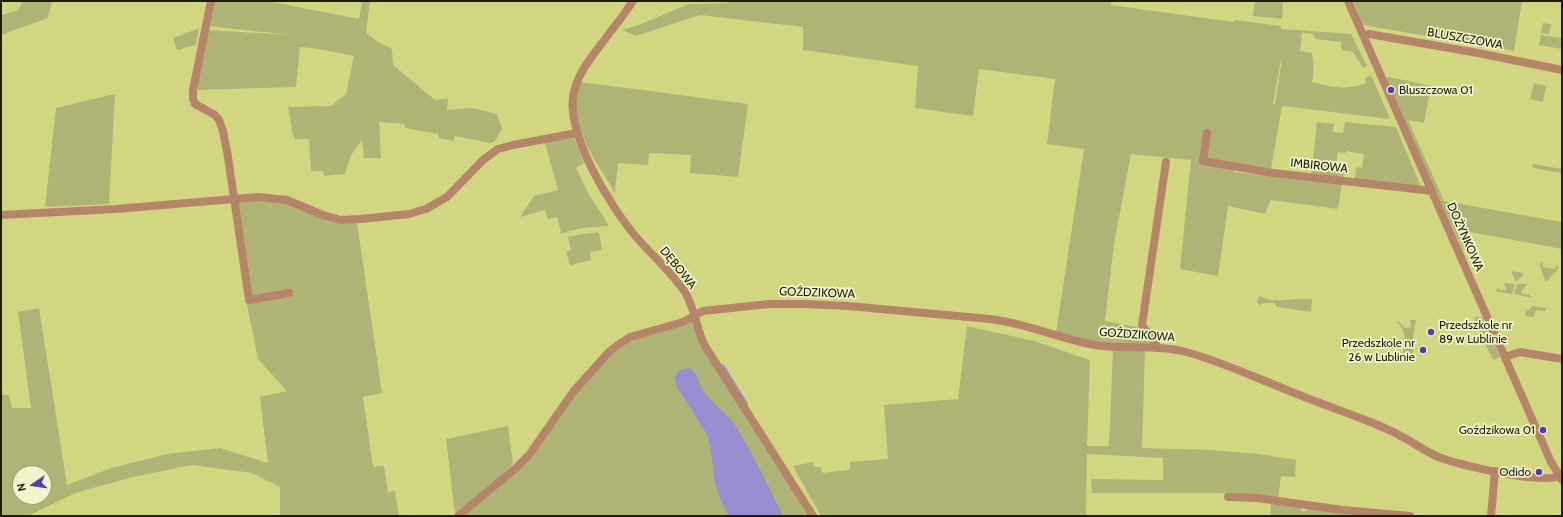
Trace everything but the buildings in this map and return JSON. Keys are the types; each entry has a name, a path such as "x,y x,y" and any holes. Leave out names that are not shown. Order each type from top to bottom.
{"street":[{"path":"210,1 193,96 196,104 212,113 220,124 227,152 249,300 289,292"},
{"name":"DĘBOWA","path":"633,1 588,63 575,88 573,111 577,133 587,157 609,200 633,234 684,291 695,316 699,333 705,346 813,516"},
{"name":"DOŻYNKOWA","path":"1348,1 1551,462 1561,478"},
{"name":"BLUSZCZOWA","path":"1363,36 1369,34 1478,53 1562,70"},
{"path":"1,215 116,209 258,197 282,198 323,215 341,220 413,213 430,207 447,197 486,158 498,149 577,133"},
{"name":"IMBIROWA","path":"1207,133 1203,161 1274,173 1432,191"},
{"path":"1157,348 1156,344 1142,326 1166,162"},
{"name":"GOŹDZIKOWA","path":"458,516 516,468 529,455 573,392 614,348 630,337 683,322 709,309 769,304 848,306 1000,320 1068,339 1096,345 1157,348 1181,351 1204,358 1380,426 1408,439 1439,458 1495,471 1537,478 1561,478"},
{"path":"1505,358 1520,352 1562,359"},
{"path":"1491,516 1495,471"},
{"path":"1228,497 1257,498 1343,510 1410,516"}],"green space":[{"path":"23,1 52,1 48,18 1,35 1,15 18,10"},
{"path":"213,1 268,1 359,19 362,1 370,1 366,33 378,42 392,49 393,65 435,100 448,99 447,110 472,108 497,114 502,129 495,141 491,143 455,136 454,141 439,138 438,134 405,128 404,124 379,122 381,158 364,158 362,140 351,155 345,174 324,176 323,171 311,171 309,139 295,139 288,107 331,106 346,94 354,56 300,47 296,87 195,90 207,30 291,35 208,26"},
{"path":"729,1 1111,1 1111,5 1234,22 1235,20 1281,26 1283,29 1351,34 1367,66 1363,68 1353,52 1341,50 1341,42 1316,39 1313,34 1302,33 1300,51 1312,53 1314,68 1312,82 1345,88 1366,83 1365,78 1371,75 1390,119 1282,106 1271,169 1234,166 1234,172 1342,184 1338,209 1271,200 1265,214 1228,206 1218,276 1180,269 1191,160 1131,154 1114,244 1105,321 1141,328 1151,345 1105,344 1056,333 1084,149 1047,144 1055,79 979,69 973,116 915,108 918,66 803,50 803,27 700,15 636,36 622,30 639,25 688,4 728,3","holes":["1281,60 1275,104 1273,104"]},
{"path":"1255,1 1283,1 1282,19 1253,16"},
{"path":"1353,1 1522,1 1514,51 1363,25"},
{"path":"1543,23 1551,24 1549,34 1541,33"},
{"path":"199,28 196,45 177,50 173,38"},
{"path":"1541,35 1562,38 1562,49 1539,45"},
{"path":"1389,77 1431,86 1424,123 1408,120 1444,201 1562,222 1562,249 1460,230 1468,249 1463,250 1385,78"},
{"path":"581,82 748,104 738,177 690,173 691,155 649,153 648,165 618,163 615,193 594,159 578,122 576,97"},
{"path":"1534,83 1546,86 1543,102 1530,99"},
{"path":"115,94 109,204 45,207 56,108"},
{"path":"1317,122 1334,124 1333,132 1343,133 1345,122 1396,127 1421,187 1355,179 1356,167 1362,168 1364,154 1346,151 1346,153 1338,152 1336,164 1343,165 1344,175 1342,178 1311,175"},
{"path":"574,138 584,163 576,168 588,193 609,226 582,228 558,234 561,232 557,217 548,219 545,210 520,217 534,196 558,190 545,143"},
{"path":"1533,164 1562,169 1562,173 1533,168"},
{"path":"271,200 282,201 347,223 357,223 382,393 363,397 373,467 384,466 388,492 395,491 399,516 280,516 280,487 252,473 192,465 133,477 75,493 52,504 52,465 12,465 12,505 50,505 28,516 1,516 1,395 9,395 12,408 31,408 18,312 39,308 67,485 111,468 167,454 220,448 268,463 260,397 287,391 258,359 246,300 232,202"},
{"path":"599,232 602,250 590,252 591,260 570,265 566,252 571,250 568,237"},
{"path":"1541,262 1543,262 1543,267 1555,269 1556,265 1559,268 1547,281 1545,281 1540,265"},
{"path":"1511,271 1523,273 1524,274 1516,282"},
{"path":"1504,283 1515,284 1512,294 1495,291 1499,288 1500,290 1507,290"},
{"path":"1517,284 1527,284 1521,292 1524,295 1525,293 1527,295 1529,294 1532,298 1514,294"},
{"path":"1259,296 1272,300 1312,299 1311,312 1277,307 1274,303 1259,305 1257,302"},
{"path":"1532,306 1546,308 1545,311 1536,310 1534,317 1525,316 1526,310 1529,310"},
{"path":"1475,317 1482,317 1485,324 1483,325 1485,330 1487,329 1488,331 1481,335"},
{"path":"1410,320 1416,320 1412,344 1414,359 1402,357 1404,334 1397,322 1398,321 1405,328 1411,327"},
{"path":"694,321 811,516 458,516 516,468 551,423 619,344"},
{"path":"1441,321 1458,321 1453,326 1440,324"},
{"path":"967,326 1034,341 1090,360 1087,446 1109,446 1113,350 1145,351 1142,448 1211,450 1259,454 1296,460 1295,477 1281,476 1278,499 1218,493 1092,493 1091,479 1163,480 1163,458 1087,454 1086,516 821,516 793,466 813,462 814,467 821,467 822,473 850,470 850,462 888,459 884,405 958,399"},
{"path":"1489,333 1500,357 1493,360 1482,337"},
{"path":"508,426 513,464 498,479 455,513 446,439"},
{"path":"1271,502 1300,505 1302,511 1309,508 1348,512 1348,516 1270,516"}],"shaded area":[{"path":"688,368 694,372 707,396 732,421 759,467 783,516 728,515 716,486 708,438 677,387 675,377 679,371"}],"waterway":[{"path":"723,365 747,404"}],"place":[{"name":"Bluszczowa 01","path":"1391,90"},
{"name":"Przedszkole nr 89 w Lublinie","path":"1431,332"},
{"name":"Przedszkole nr 26 w Lublinie","path":"1423,350"},
{"name":"Goździkowa 01","path":"1543,430"},
{"name":"Odido","path":"1539,472"}]}
